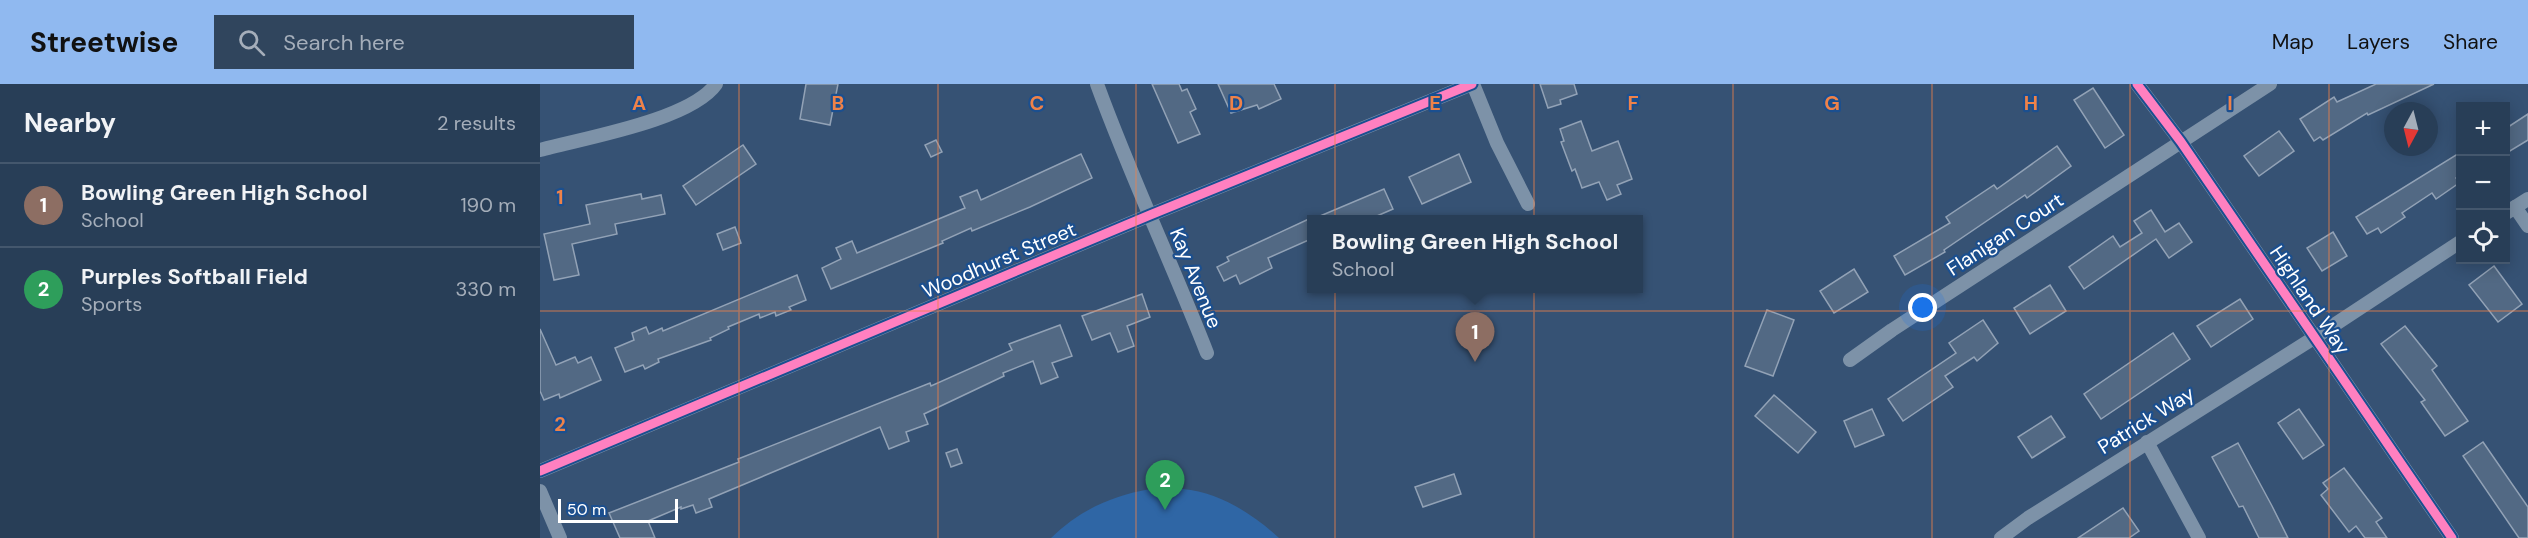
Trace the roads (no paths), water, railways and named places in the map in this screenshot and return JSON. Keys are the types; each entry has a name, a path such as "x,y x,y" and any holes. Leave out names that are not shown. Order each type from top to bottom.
{"street":[{"path":"540,150 672,114 701,100 716,84"},
{"name":"Kay Avenue","path":"1097,84 1207,353"},
{"path":"1473,84 1497,143 1527,204"},
{"name":"Woodhurst Street","path":"540,471 1150,215 1473,84"},
{"name":"Highland Way","path":"2137,84 2181,142 2452,538"},
{"name":"Flanigan Court","path":"1850,360 1892,330 2270,84"},
{"path":"2528,199 2510,210 2528,226"},
{"name":"Patrick Way","path":"2001,538 2028,518 2456,245"},
{"path":"2147,442 2199,538"},
{"path":"540,491 560,538"}],"place":[{"name":"Bowling Green High School","path":"1475,362"},
{"name":"Purples Softball Field","path":"1165,510"}]}
